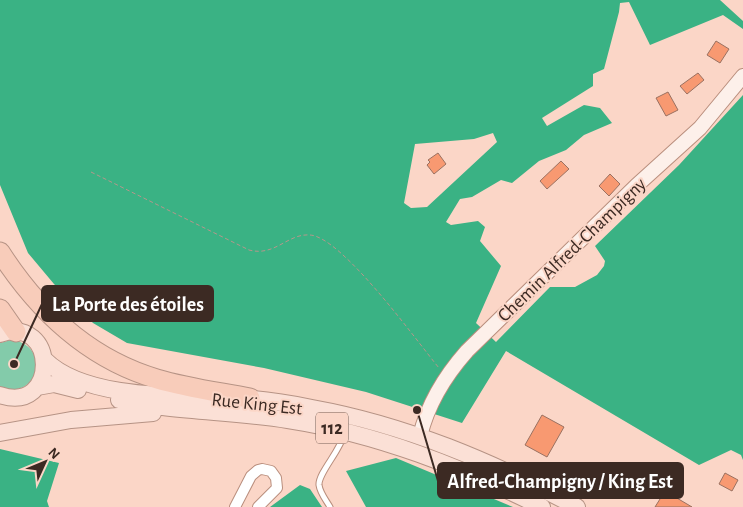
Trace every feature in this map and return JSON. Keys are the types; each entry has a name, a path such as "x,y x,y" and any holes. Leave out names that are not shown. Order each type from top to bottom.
{"highway":[{"path":"0,252 19,279 48,314 68,332 102,356 155,378 250,398"},
{"path":"0,309 8,333"}],"main road":[{"name":"112","path":"8,333 26,335 35,341 42,350 45,360"},
{"name":"Rue King Est","path":"45,360 64,375 115,389 171,396 250,398 333,412 420,436 497,467 577,507"},
{"path":"36,387 43,377 45,360"},
{"name":"Rue King Est","path":"36,387 57,384 122,401 178,410 262,416 345,431 435,459 495,484 542,507"},
{"name":"112","path":"0,395 20,396 36,387"},
{"path":"0,433 71,420 178,410"}],"street":[{"name":"Chemin Alfred-Champigny","path":"420,436 431,402 447,375 480,338 636,186 700,128 743,76"},
{"path":"235,507 251,476 258,470 271,471 276,478 278,488 258,507"}],"lane":[{"path":"330,507 320,489 319,480 338,451 345,431"}],"path":[{"path":"91,172 249,250 267,252 302,236 311,235 325,240 348,259 447,375"}],"green space":[{"path":"0,0 720,0 743,21 743,29 723,15 650,45 629,2 620,3 604,69 593,74 593,86 542,118 547,126 584,105 600,108 612,123 584,135 566,150 539,161 512,183 501,180 472,197 460,199 446,222 451,225 478,221 485,227 480,241 501,266 476,323 496,342 550,287 575,287 597,275 604,266 605,261 595,246 679,165 743,95 743,460 741,455 731,450 699,465 506,351 462,423 366,392 264,368 127,343 93,323 54,284 28,253 0,185","holes":["493,133 497,142 427,207 411,208 404,203 415,144 474,139"]},
{"path":"11,340 24,344 32,351 36,361 36,371 31,380 24,387 13,389 0,387 0,343"},
{"path":"0,449 59,463 47,501 49,507 0,507"},
{"path":"396,458 513,507 366,507 346,471"},
{"path":"300,485 310,489 322,507 270,507"}],"building":[{"path":"716,41 729,49 720,63 707,55"},
{"path":"698,73 704,80 687,94 680,86"},
{"path":"668,92 678,110 666,116 656,98"},
{"path":"438,153 446,164 434,174 427,165 430,162 428,160"},
{"path":"561,161 569,169 547,189 540,181"},
{"path":"610,174 620,184 609,196 599,186"},
{"path":"542,415 564,427 547,457 525,445"},
{"path":"725,473 738,480 732,491 719,484"},
{"path":"665,491 692,507 655,507"}],"place":[{"name":"La Porte des étoiles","path":"14,364"},
{"name":"Alfred-Champigny / King Est","path":"417,410"}]}
